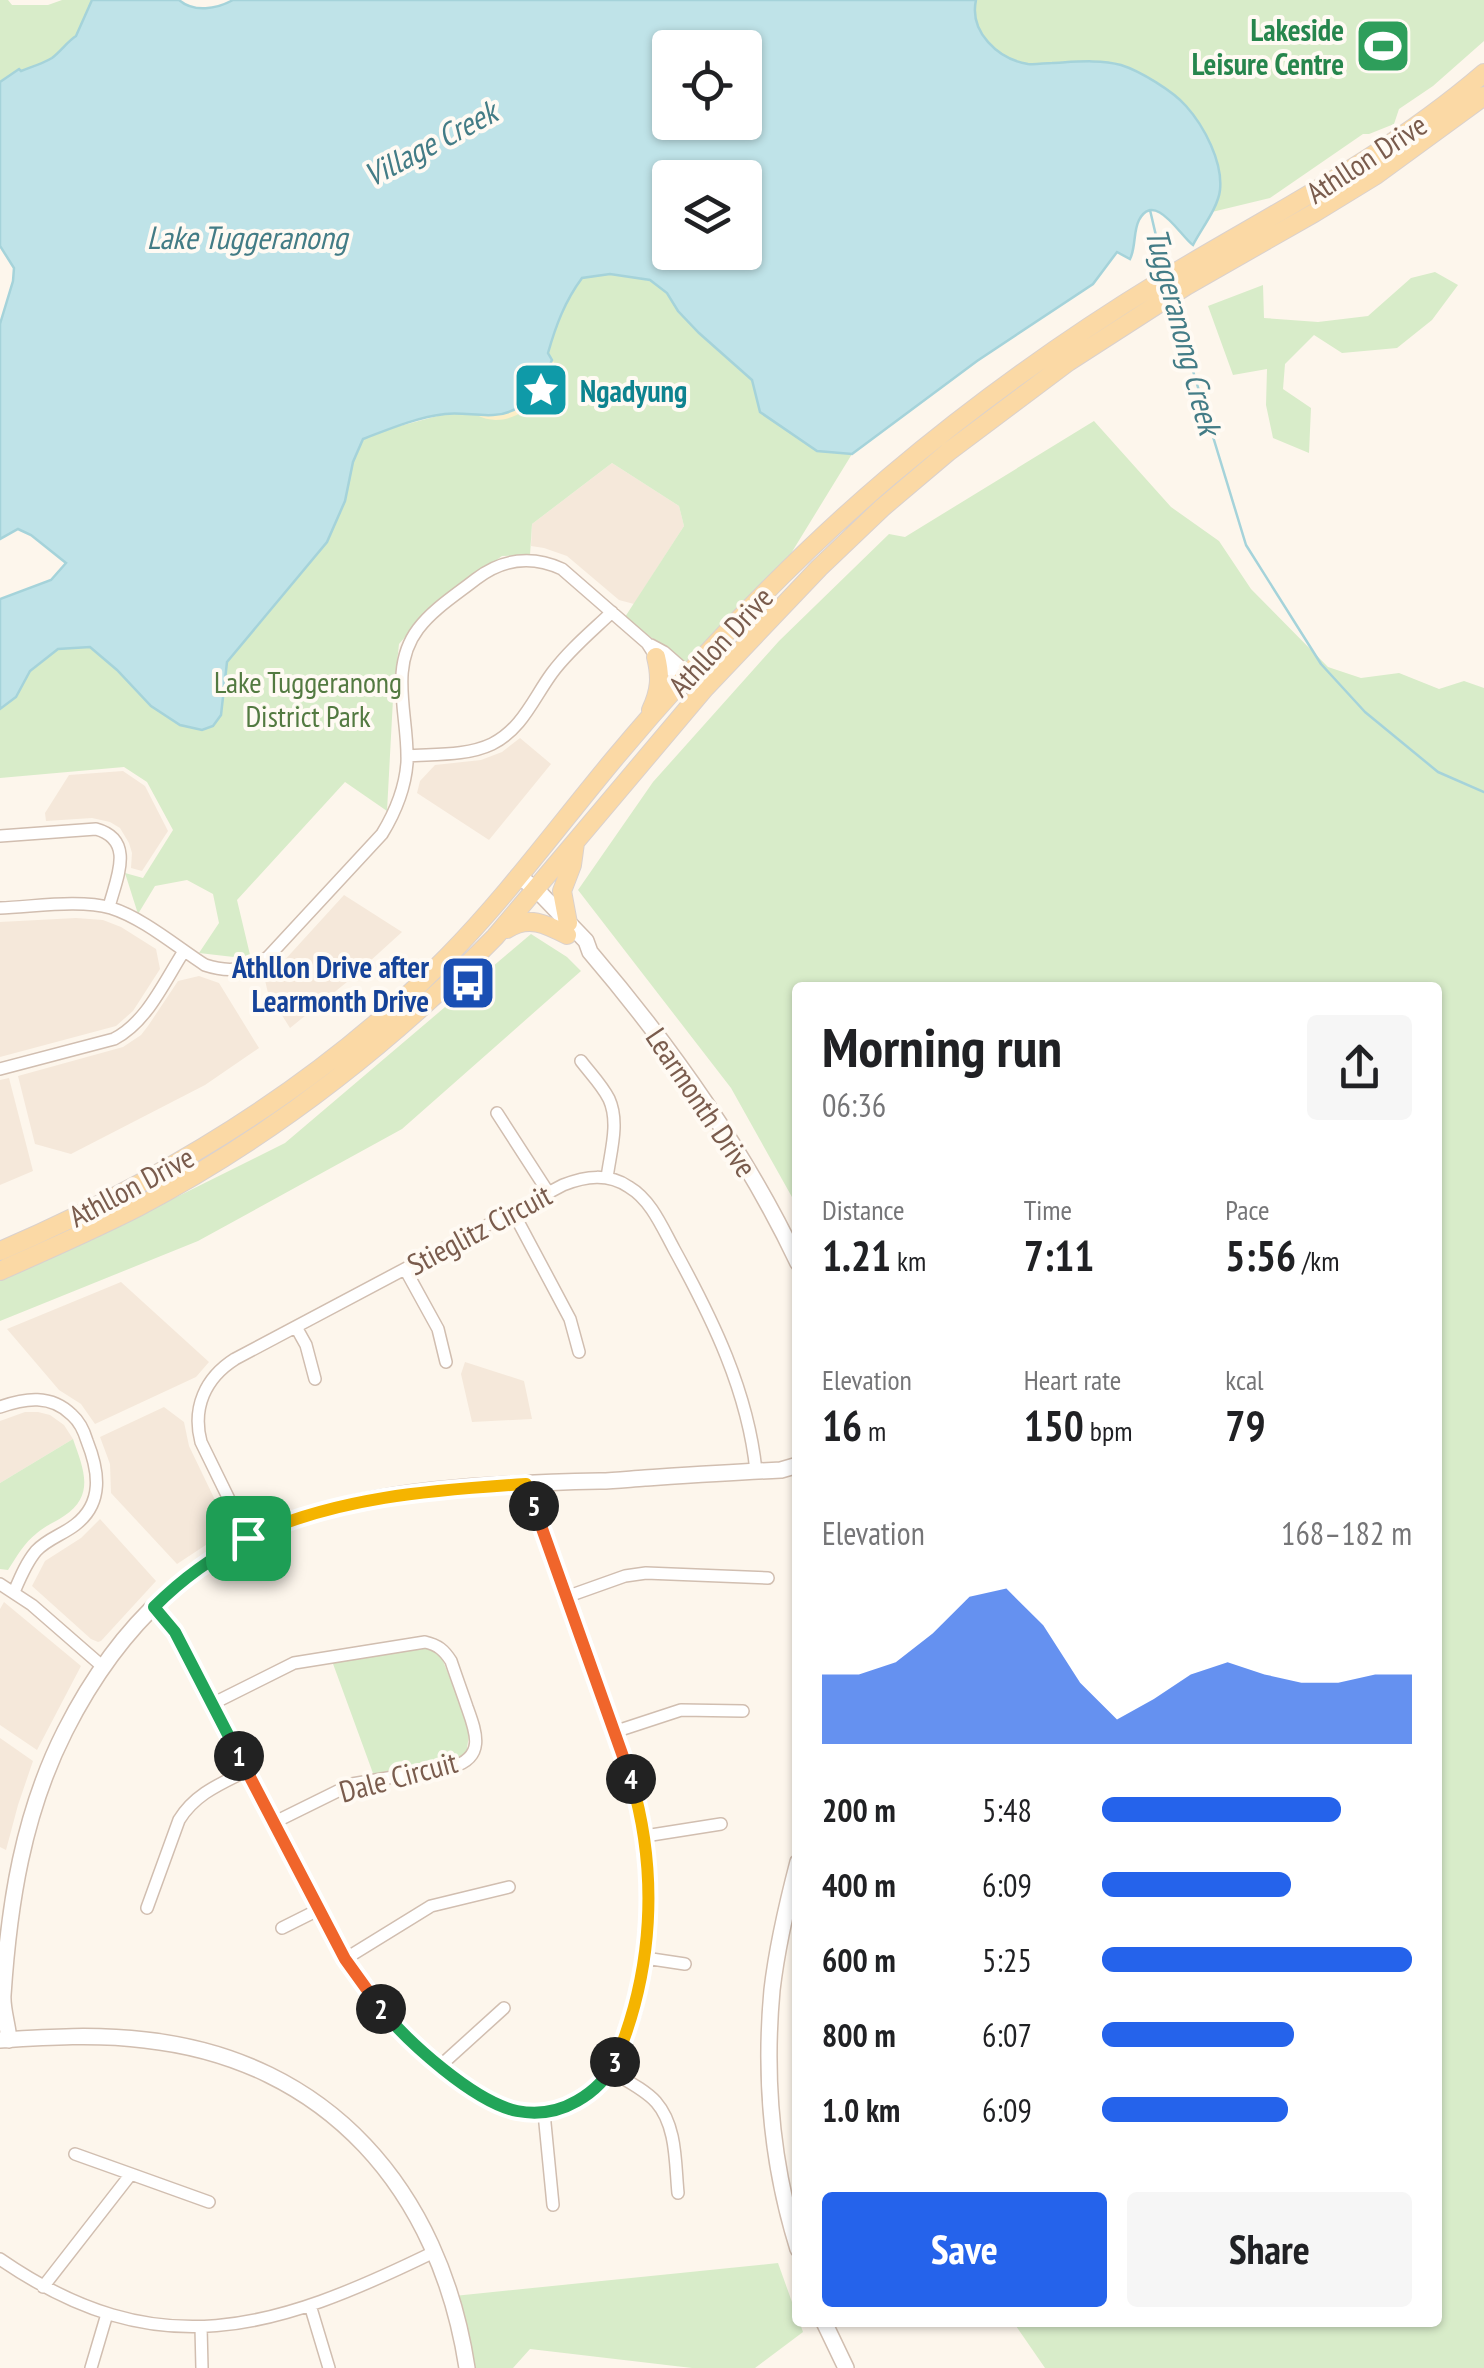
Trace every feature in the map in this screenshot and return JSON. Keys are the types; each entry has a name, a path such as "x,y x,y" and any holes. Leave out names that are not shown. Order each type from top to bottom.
{"main road":[{"name":"Athllon Drive","path":"0,1270 138,1207 255,1137 316,1095 388,1037 495,936 702,692 798,588 882,507 1160,292 1188,264 1370,158 1484,73"},
{"name":"Athllon Drive","path":"0,1251 148,1181 253,1117 348,1047 446,958 685,676 803,556 890,476 1023,373 1160,292 1186,286 1376,175 1484,96"},
{"path":"644,724 661,676 651,650"},
{"path":"495,936 526,920 567,929 562,891 575,842"}],"street":[{"path":"0,908 82,904 109,907 205,965 225,971 247,968 268,957 382,834 393,816 401,796 407,756 401,671 416,631 481,575 514,561 548,562 574,578 651,650 664,652 702,692"},
{"path":"407,756 471,751 496,742 523,718 551,674 612,612"},
{"path":"0,836 96,828 106,831 120,853 109,907"},
{"name":"Learmonth Drive","path":"518,876 580,948 590,952 645,1018 710,1108 792,1252"},
{"path":"0,1069 125,1034 139,1020 184,951"},
{"path":"581,1061 610,1100 614,1116 606,1178 629,1186 641,1196 683,1265 733,1372 745,1410 756,1471"},
{"path":"497,1113 548,1192"},
{"name":"Stieglitz Circuit","path":"248,1538 197,1428 197,1412 214,1376 226,1365 548,1192 578,1179 606,1178"},
{"path":"512,1212 570,1319 578,1352"},
{"path":"405,1268 438,1330 446,1362"},
{"path":"296,1327 316,1379"},
{"path":"0,1407 30,1398 58,1404 70,1412 82,1428 95,1460 98,1480 88,1513 37,1550 14,1592"},
{"path":"466,2368 453,2304 434,2252 408,2200 374,2155 325,2110 266,2072 228,2058 145,2040 5,2040 2,1967 18,1863 33,1807 54,1752 102,1666 125,1637 178,1582 248,1538 299,1517 414,1492 792,1469"},
{"path":"154,1607 175,1632 318,1910 365,1989 388,2017 440,2066 498,2105 544,2113 562,2108 580,2100 610,2071 629,2027 646,1958 650,1896 645,1836 637,1800 526,1484"},
{"path":"566,1597 625,1576 646,1573 768,1578"},
{"path":"0,1584 102,1666"},
{"name":"Dale Circuit","path":"212,1704 278,1670 311,1659 425,1642 436,1645 451,1661 476,1733 470,1757 452,1767 352,1784 273,1823"},
{"path":"614,1732 682,1710 743,1711"},
{"path":"147,1908 187,1808 208,1790 246,1770"},
{"path":"645,1836 721,1824"},
{"path":"345,1959 431,1906 509,1887"},
{"path":"792,1891 774,1978 769,2054 775,2144 792,2232"},
{"path":"282,1928 318,1910"},
{"path":"646,1958 685,1964"},
{"path":"440,2066 504,2008"},
{"path":"610,2071 653,2099 666,2117 673,2140 678,2193"},
{"path":"544,2113 552,2205"},
{"path":"75,2154 209,2202"},
{"path":"43,2287 131,2174"},
{"path":"0,2260 43,2287 107,2314 153,2325 201,2327 242,2324 310,2306 434,2252"},
{"path":"310,2306 329,2368"},
{"path":"91,2368 107,2314"},
{"path":"201,2327 202,2368"},
{"path":"826,2327 846,2368"}],"shaded area":[{"path":"612,463 679,506 684,526 634,604 619,600 567,556 531,546 532,524"},
{"path":"520,738 551,764 489,840 417,793 420,781 435,765 481,760 502,752"},
{"path":"123,771 145,786 168,831 142,871 131,868 129,843 120,828 110,822 92,818 46,821 45,813 69,775"},
{"path":"344,895 402,932 290,1028 268,993 264,976 282,963"},
{"path":"103,920 121,927 156,949 160,969 133,1011 116,1026 0,1057 0,922"},
{"path":"199,976 219,983 259,1048 205,1085 71,1154 35,1144 18,1076 123,1047 141,1035 178,981"},
{"path":"9,1078 33,1171 0,1185 0,1080"},
{"path":"121,1282 209,1362 196,1377 95,1424 81,1404 59,1390 7,1329"},
{"path":"465,1362 524,1381 532,1419 472,1422 461,1374"},
{"path":"164,1407 184,1422 189,1446 228,1527 177,1564 111,1493 110,1464 100,1437"},
{"path":"25,1412 50,1415 64,1425 73,1439 0,1483 0,1421"},
{"path":"100,1519 156,1581 98,1642 32,1586 45,1561 81,1538"},
{"path":"4,1602 81,1666 37,1750 0,1725 0,1609"},
{"path":"0,1738 33,1761 6,1850 0,1847"}],"green space":[{"path":"0,0 8,0 12,5 48,5 62,0 92,0 76,36 58,53 20,72 18,69 0,82"},
{"path":"976,0 1484,0 1484,41 1433,86 1399,109 1394,124 1363,134 1270,198 1212,212 1220,192 1118,64 1019,62 998,51 982,34 975,12"},
{"path":"1435,272 1458,285 1432,320 1397,348 1342,353 1314,335 1285,364 1283,389 1311,408 1309,453 1273,438 1266,405 1267,369 1233,375 1208,306 1263,285 1264,318 1318,322 1368,316 1411,278"},
{"name":"Lake Tuggeranong District Park","path":"610,274 651,281 667,293 699,333 752,380 797,436 817,451 852,454 787,560 686,665 625,617 684,526 679,506 612,463 532,524 530,555 502,556 429,610 399,644 387,811 345,782 237,900 251,959 199,953 219,923 213,894 187,880 155,886 138,914 125,873 143,878 173,830 147,782 124,767 0,778 0,709 16,697 30,672 58,649 90,647 117,670 223,681 227,662 327,542 345,501 353,462 363,439 445,414 548,353 562,314 582,278"},
{"path":"1094,421 1171,507 1219,541 1251,589 1328,667 1361,678 1399,673 1439,689 1464,681 1484,688 1484,2368 1045,2368 1017,2327 1442,2327 1442,982 792,982 792,1197 731,1088 578,890 653,782 779,641 889,534 905,537"},
{"path":"531,934 581,971 402,1129 198,1241 0,1321 0,1279 86,1242 285,1143"},
{"path":"73,1439 84,1480 80,1499 64,1516 32,1537 8,1570 0,1569 0,1483"},
{"path":"430,1648 441,1656 470,1728 466,1755 456,1761 374,1776 332,1661"},
{"path":"778,2263 792,2302 792,2327 801,2327 803,2332 755,2368 692,2368 530,2349 513,2368 470,2368 454,2296"}],"sand":[{"name":"Ngadyung","path":"552,360 555,364 546,389 527,409 502,419 477,415 498,415 542,383"}],"water":[{"name":"Lake Tuggeranong","path":"92,0 179,0 192,7 206,8 233,0 976,0 981,33 1006,56 1031,64 1113,63 1137,72 1173,94 1193,114 1211,145 1220,190 1193,245 1160,213 1145,212 1137,225 1130,259 1117,252 1093,284 977,361 852,454 817,451 760,412 752,380 699,333 667,293 650,280 610,274 582,278 558,323 548,353 552,360 548,370 523,404 493,415 424,418 363,439 353,462 345,501 327,542 227,662 221,715 213,726 202,730 180,725 151,706 90,647 58,649 30,671 16,697 0,709 0,599 51,580 66,563 18,529 0,539 0,324 14,268 0,246 0,82 19,69 52,58 76,36"}],"waterway":[{"name":"Tuggeranong Creek","path":"1150,210 1164,270"},
{"name":"Tuggeranong Creek","path":"1172,302 1246,545 1321,664 1365,712 1438,772 1484,792"}],"place":[{"name":"Lakeside Leisure Centre","path":"1383,46"},
{"name":"Ngadyung","path":"541,390"},
{"name":"Athllon Drive after Learmonth Drive","path":"468,983"}],"route":[{"path":"526,1484 626,1766 647,1851 650,1896 646,1958 639,1993 610,2071 580,2100 534,2113 498,2105 472,2090 400,2030 345,1959 175,1632 154,1607 178,1582 248,1538 299,1517 368,1500 414,1492 526,1484"}],"water label":[{"name":"Village Creek","path":"430,143"}]}
